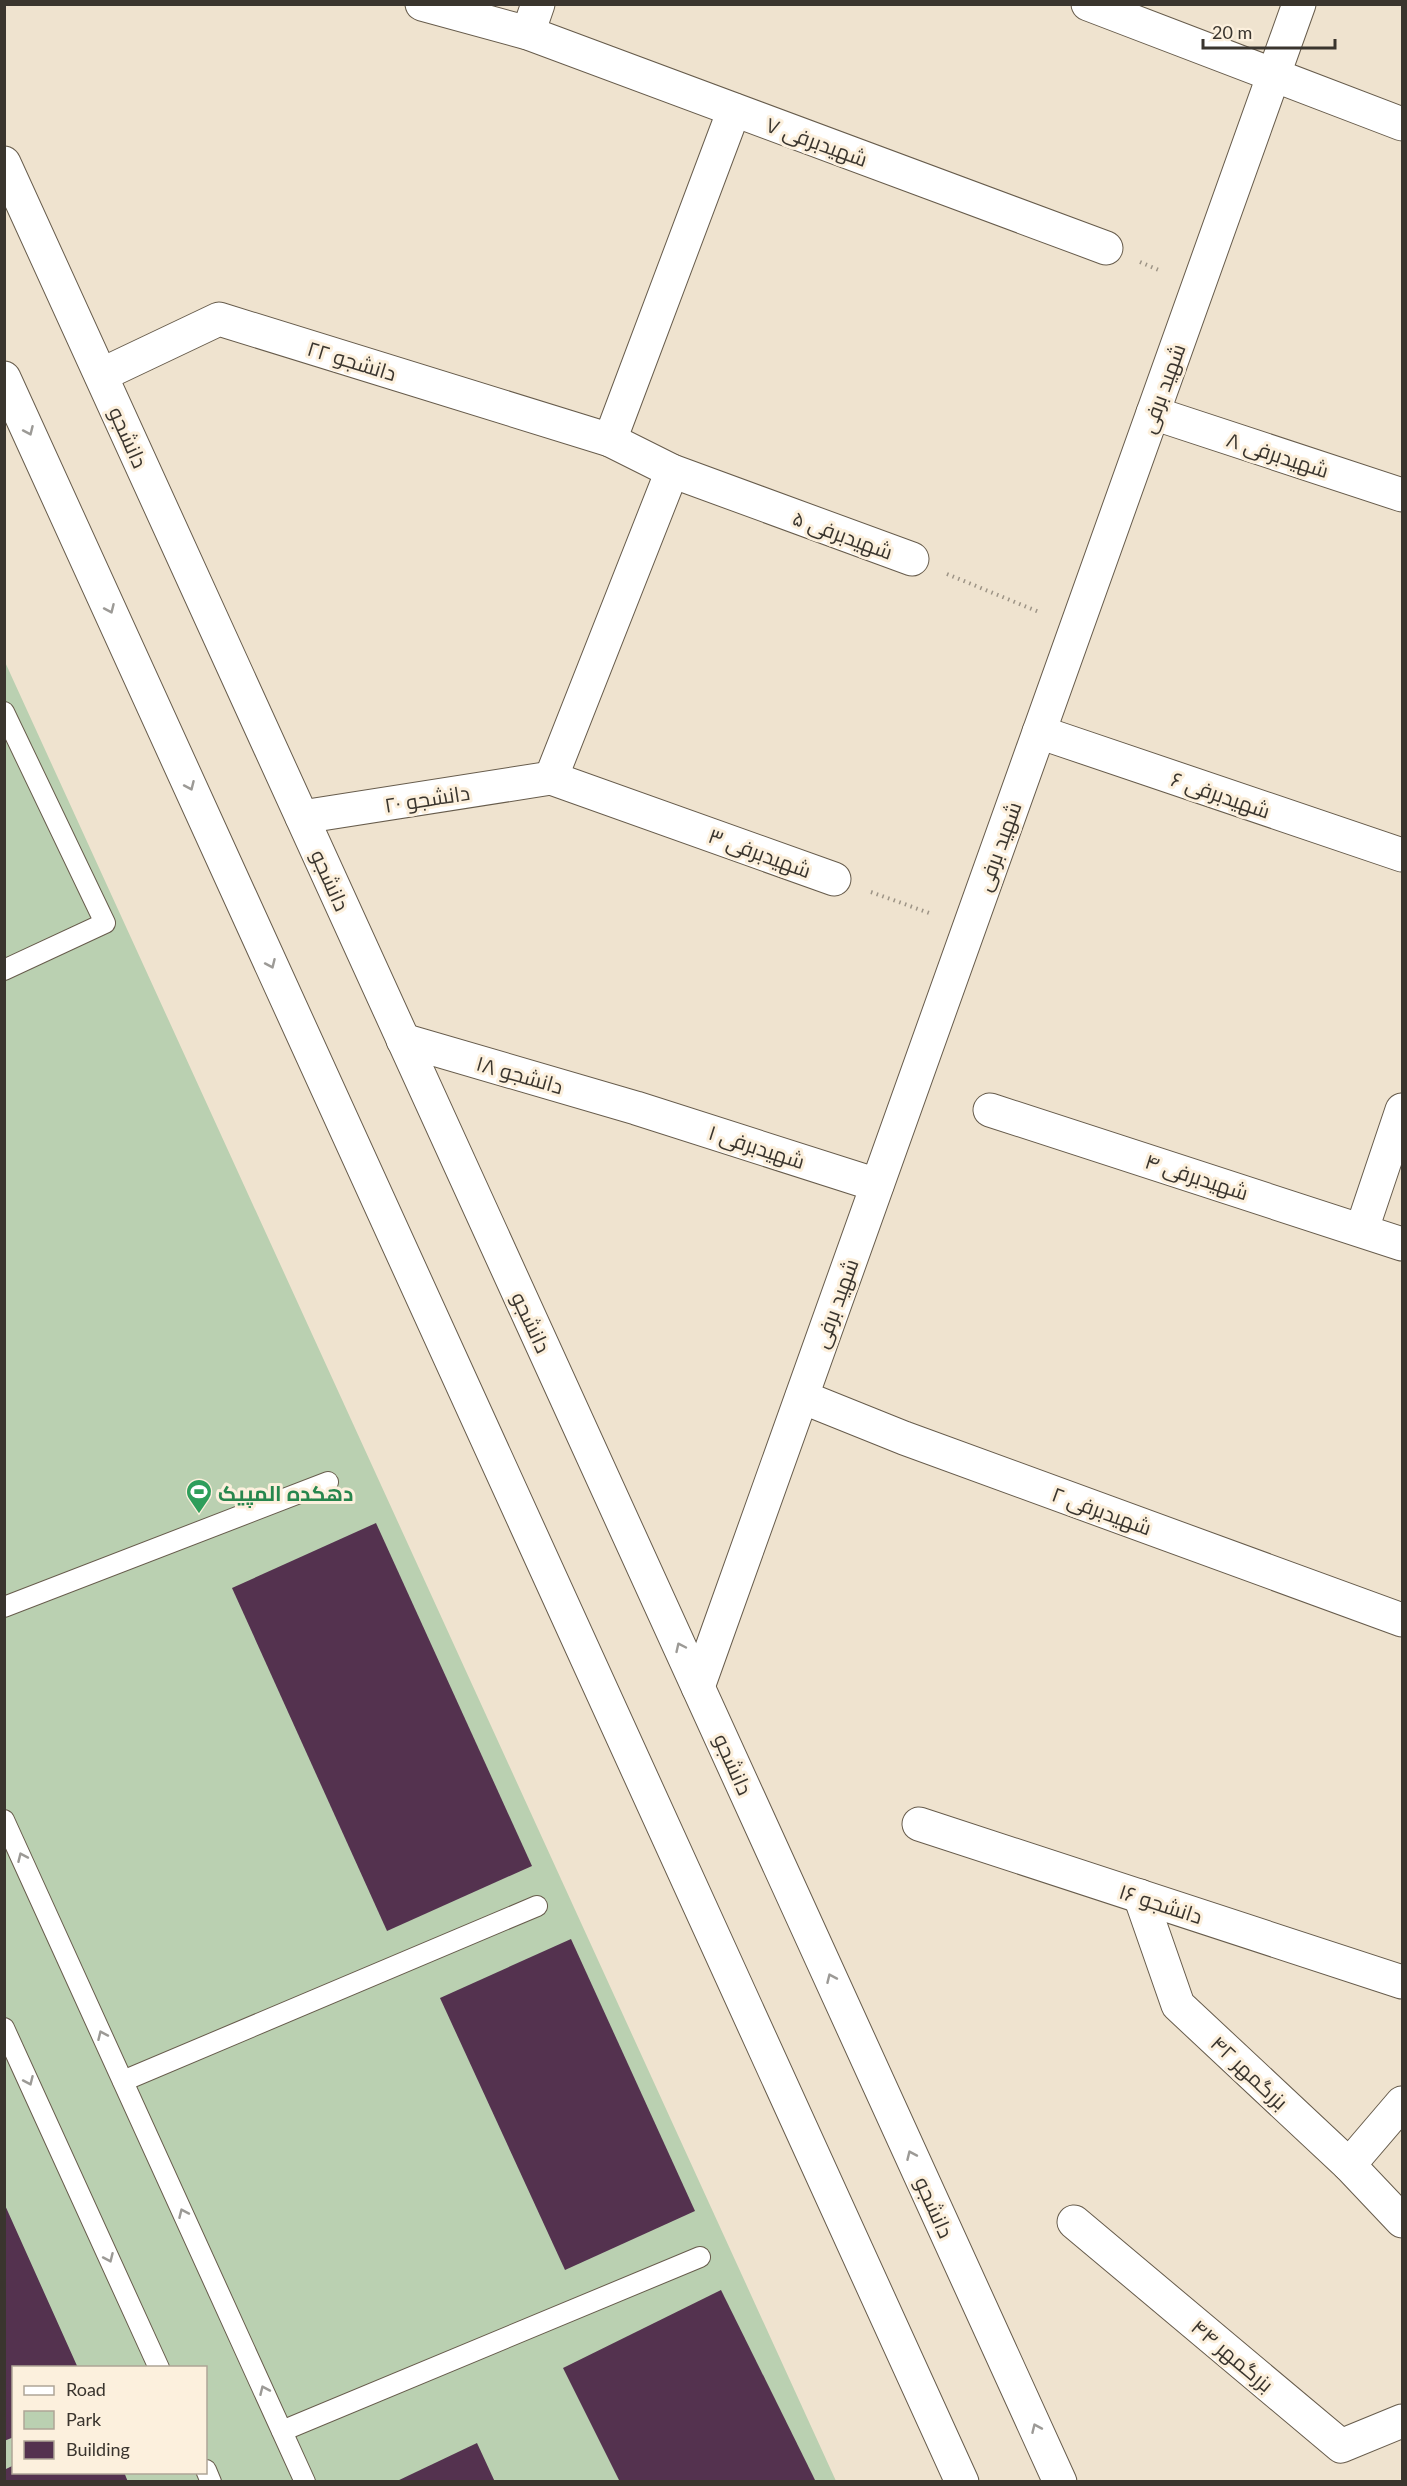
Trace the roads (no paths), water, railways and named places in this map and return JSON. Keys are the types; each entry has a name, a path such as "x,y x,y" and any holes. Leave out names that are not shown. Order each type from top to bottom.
{"street":[{"name":"شهیدبرفی ۷","path":"422,4 533,19 734,110 1106,248"},
{"path":"1088,4 1402,124"},
{"name":"شهید برفی","path":"698,1687 1299,4"},
{"path":"609,440 734,110"},
{"name":"دانشجو","path":"4,162 1060,2481"},
{"name":"دانشجو ۲۲","path":"101,375 219,319 609,440"},
{"path":"4,378 962,2481"},
{"name":"شهیدبرفی ۸","path":"1153,413 1402,495"},
{"name":"شهیدبرفی ۵","path":"609,440 672,471 912,559"},
{"path":"551,778 672,471"},
{"name":"شهیدبرفی ۶","path":"1039,732 1402,855"},
{"name":"دانشجو ۲۰","path":"302,817 551,778"},
{"name":"شهیدبرفی ۳","path":"551,778 834,879"},
{"name":"دانشجو ۱۸","path":"403,1040 636,1108"},
{"name":"شهیدبرفی ۱","path":"636,1108 878,1185"},
{"name":"شهیدبرفی ۴","path":"990,1110 1362,1229 1402,1244"},
{"path":"1362,1229 1402,1110"},
{"name":"شهیدبرفی ۲","path":"802,1397 904,1438 1402,1620"},
{"name":"دانشجو ۱۶","path":"920,1824 1402,1982"},
{"name":"بزرگمهر ۴۲","path":"1140,1896 1178,2005 1349,2165 1402,2221"},
{"path":"1349,2165 1402,2103"},
{"name":"بزرگمهر ۴۴","path":"1074,2222 1341,2446 1402,2421"}],"lane":[{"path":"4,712 105,923 4,970"},
{"path":"4,1607 328,1482"},
{"path":"4,1820 305,2481"},
{"path":"123,2081 537,1906"},
{"path":"4,2028 159,2366"},
{"path":"282,2431 700,2257"}],"place":[{"name":"دهکده المپیک","path":"199,1515"}]}
